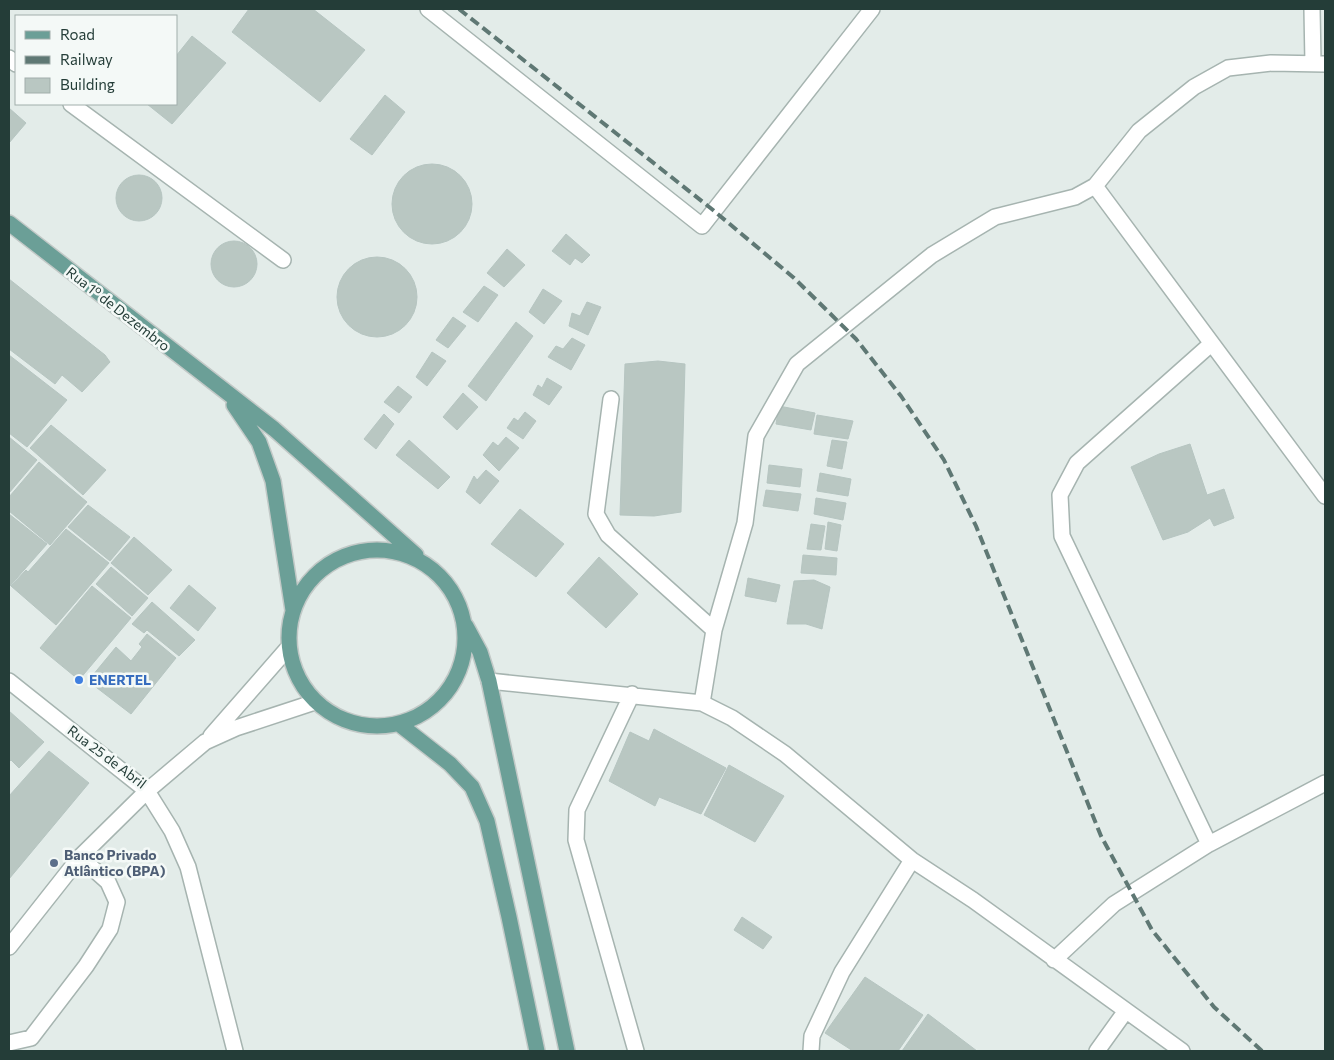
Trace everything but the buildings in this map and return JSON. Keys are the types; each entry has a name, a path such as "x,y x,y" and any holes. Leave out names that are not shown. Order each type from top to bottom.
{"main road":[{"name":"Rua 1º de Dezembro","path":"9,222 227,395 274,429 427,565"},
{"name":"Rua 1º de Dezembro","path":"227,395 259,442 273,481 293,610"},
{"path":"463,619 466,642 460,669 446,694 424,712 399,724 363,726 329,713 315,702 297,677 288,648 289,628 293,610 305,586 325,567 349,554 376,550 403,553 427,565 443,579 454,595 463,619 480,652 489,681 568,1051"},
{"path":"399,724 450,764 472,787 483,812 509,917 537,1051"}],"street":[{"path":"428,9 702,226 872,9"},
{"path":"702,703 714,630 745,523 756,436 797,364 932,255 995,217 1075,197 1095,186 1139,131 1194,87 1228,68 1271,63 1319,64 1312,9"},
{"path":"72,105 283,260"},
{"path":"1095,186 1325,496"},
{"path":"1209,844 1062,536 1060,495 1077,463 1211,344"},
{"path":"611,399 596,514 608,535 714,630"},
{"path":"205,742 288,648"},
{"name":"Rua 25 de Abril","path":"9,681 147,791 205,742 236,728 315,702"},
{"path":"489,681 632,694 702,703 732,718 785,754 912,860 973,900 1125,1012 1182,1051"},
{"path":"632,694 577,810 576,840 636,1051"},
{"path":"1054,960 1114,904 1209,844 1325,783"},
{"path":"9,948 80,857 147,791 172,831 188,867 234,1051"},
{"path":"9,1043 32,1038 86,966 110,929 117,902 108,882 80,857"},
{"path":"811,1051 812,1036 842,972 912,860"},
{"path":"1097,1051 1125,1012"}],"railway":[{"path":"459,9 713,210 794,278 856,339 901,396 944,460 976,526 1101,836 1152,930 1214,1007 1262,1051"}],"place":[{"name":"ENERTEL","path":"79,680"},
{"name":"Banco Privado Atlântico (BPA)","path":"54,863"}]}
